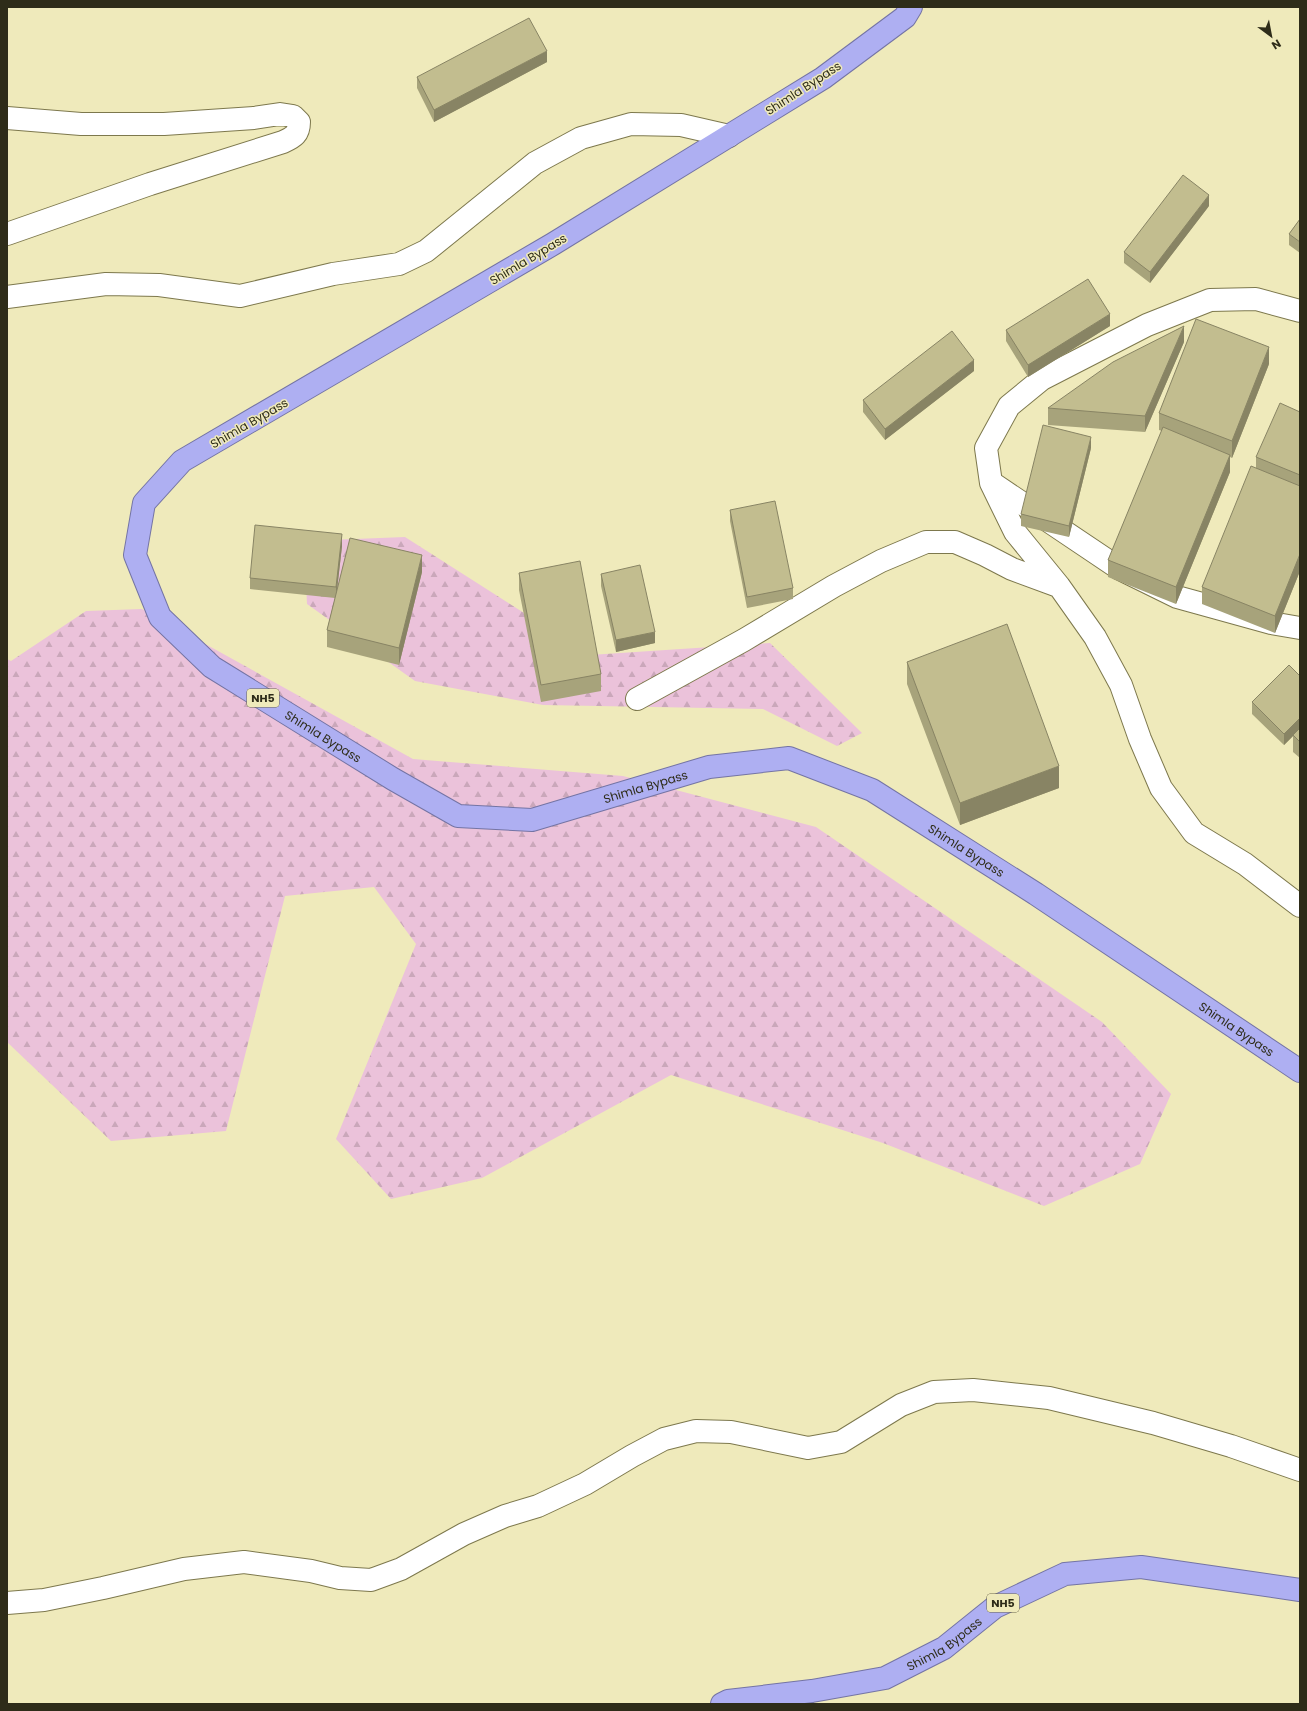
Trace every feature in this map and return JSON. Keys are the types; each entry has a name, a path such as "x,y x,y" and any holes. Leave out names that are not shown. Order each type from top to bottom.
{"highway":[{"name":"Shimla Bypass","path":"911,7 905,17 823,78 553,244 182,462 144,503 135,555 160,617 212,667 393,779 458,816 532,820 709,768 789,758 872,790 1036,894 1300,1071"},
{"name":"Shimla Bypass","path":"722,1704 728,1701 812,1691 885,1678 944,1648 995,1607 1065,1574 1141,1567 1300,1590"}],"street":[{"path":"7,118 81,124 164,124 254,118 280,114 293,116 299,122 299,130 295,137 283,142 150,184 7,234"},
{"path":"7,297 106,284 159,285 240,296 333,274 399,264 426,251 535,163 581,138 631,124 681,125 729,136"},
{"path":"1300,311 1256,299 1210,300 1147,325 1042,379 1010,406 986,448 991,482 1015,532 1059,586 1094,637 1121,685 1140,739 1162,788 1194,832 1245,864 1300,906"},
{"path":"991,482 1120,569 1177,597 1271,623 1300,628"},
{"path":"637,699 744,640 834,586 881,561 926,542 955,542 1012,569 1059,586"},
{"path":"7,1603 52,1599 184,1569 244,1562 311,1571 340,1578 371,1580 401,1569 464,1534 505,1516 538,1506 578,1487 664,1439 696,1431 731,1432 808,1448 841,1442 901,1405 934,1392 973,1390 1049,1398 1153,1423 1231,1446 1300,1470"}],"green space":[{"path":"405,537 590,655 770,643 862,733 837,746 763,709 543,705 415,681 307,604 304,541"},
{"path":"142,609 413,759 623,776 816,827 1102,1022 1171,1094 1140,1164 1044,1206 883,1143 671,1075 482,1178 391,1199 336,1139 416,944 374,887 285,896 226,1131 111,1141 7,1042 7,659 11,661 86,611"}],"building":[{"path":"529,18 547,51 434,110 417,77"},
{"path":"1183,175 1209,195 1150,272 1124,252"},
{"path":"1300,219 1300,242 1289,234"},
{"path":"1088,279 1110,314 1028,365 1006,330"},
{"path":"1196,319 1269,347 1232,441 1159,413"},
{"path":"1184,326 1145,416 1048,408 1113,362"},
{"path":"952,331 974,360 885,429 863,400"},
{"path":"1280,403 1300,412 1300,475 1256,457"},
{"path":"1043,425 1091,437 1069,526 1021,514"},
{"path":"1163,427 1230,455 1176,587 1108,560"},
{"path":"1251,466 1300,486 1300,554 1275,616 1202,587"},
{"path":"775,501 793,588 747,597 730,510"},
{"path":"255,525 342,534 336,587 250,578"},
{"path":"350,538 422,555 399,648 327,630"},
{"path":"580,561 601,674 541,685 519,573"},
{"path":"640,565 655,632 616,640 601,574"},
{"path":"1007,624 1059,766 960,803 907,662"},
{"path":"1289,665 1300,676 1300,718 1284,734 1252,702"},
{"path":"1300,728 1300,742 1293,735"}]}
